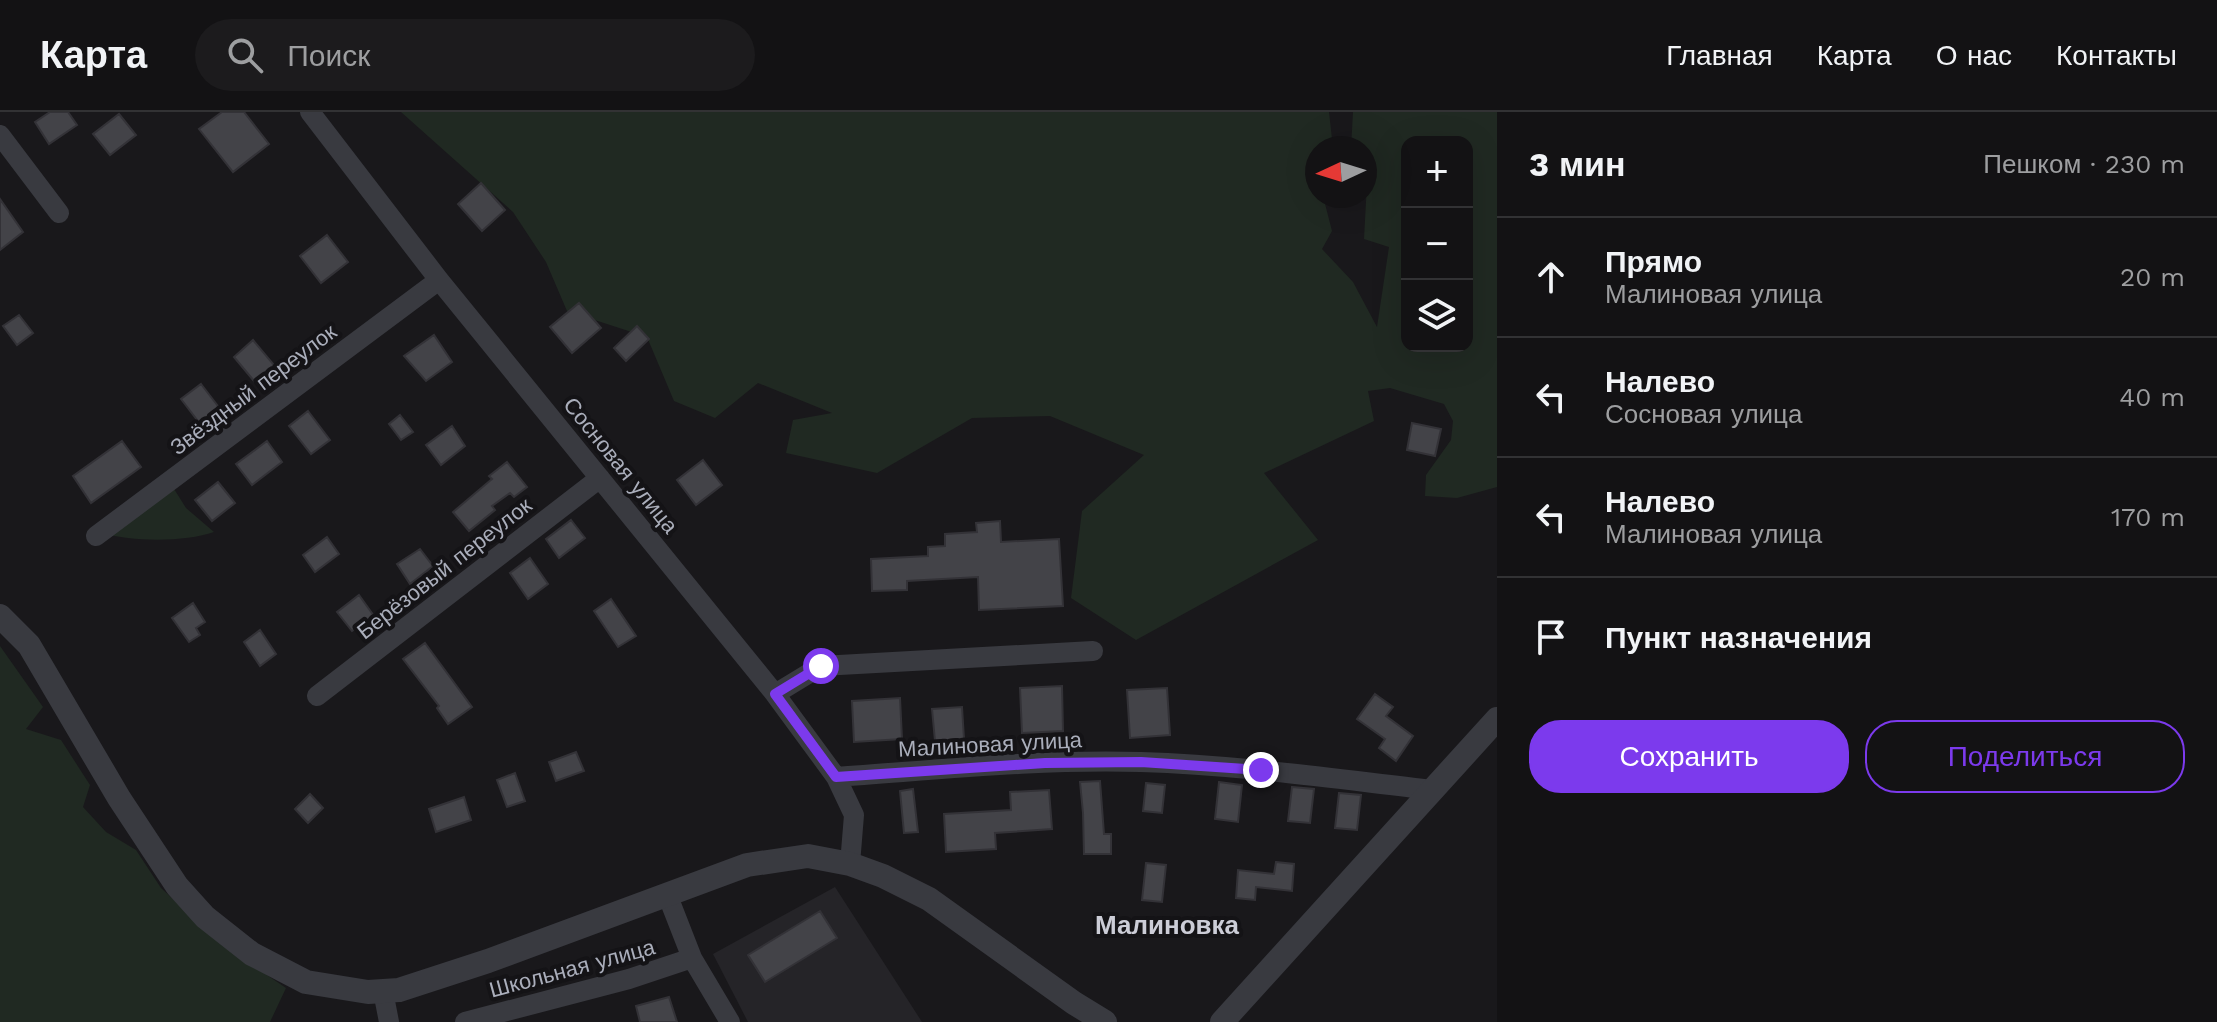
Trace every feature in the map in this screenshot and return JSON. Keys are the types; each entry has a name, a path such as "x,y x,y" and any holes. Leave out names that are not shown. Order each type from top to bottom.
{"street":[{"name":"Сосновая улица","path":"310,112 439,280 775,694 836,777 854,815 850,864"},
{"path":"0,135 59,213"},
{"name":"Звёздный переулок","path":"96,536 439,280"},
{"name":"Берёзовый переулок","path":"317,696 600,478"},
{"path":"0,616 29,645 119,798 177,886 205,917 252,954 306,982 368,992 399,990 488,961 747,865 808,856 850,864 929,899 1072,1012 1105,1022"},
{"path":"775,694 821,666 1093,651"},
{"path":"1222,1022 1497,719"},
{"name":"Малиновая улица","path":"836,777 1045,763 1141,762 1261,770 1433,790"},
{"path":"667,894 692,958 730,1022"},
{"name":"Школьная улица","path":"465,1022 629,979 692,958"},
{"path":"383,991 389,1022"}],"shaded area":[{"path":"401,112 1329,112 1332,136 1305,136 1305,208 1326,208 1332,231 1322,249 1353,282 1377,327 1389,247 1364,239 1366,208 1377,208 1377,136 1352,136 1353,112 1497,112 1497,487 1457,498 1425,496 1426,475 1451,440 1453,421 1444,404 1390,388 1368,391 1374,421 1264,473 1318,540 1136,640 1071,598 1082,511 1144,455 1050,416 972,418 877,473 786,453 793,420 832,413 758,383 715,418 674,401 647,337 567,311 546,262 513,212"},
{"path":"169,481 186,508 214,532 159,540 103,533"},
{"path":"0,646 43,707 26,729 61,740 90,785 83,807 106,832 136,850 161,888 227,948 286,988 270,1022 0,1022"},
{"path":"835,887 922,1022 748,1022 713,954"}],"building":[{"path":"50,112 68,112 77,125 49,144 35,122"},
{"path":"222,112 244,112 269,144 233,172 199,129"},
{"path":"119,114 136,135 110,155 93,134"},
{"path":"481,183 505,210 482,231 458,204"},
{"path":"0,199 23,232 0,250"},
{"path":"327,235 348,262 321,283 300,256"},
{"path":"579,303 601,328 572,353 550,327"},
{"path":"19,315 33,333 17,345 3,326"},
{"path":"637,326 649,339 626,361 614,348"},
{"path":"434,335 452,362 426,381 404,356"},
{"path":"253,340 274,365 254,381 234,357"},
{"path":"201,384 221,410 201,425 181,399"},
{"path":"308,411 330,440 311,454 289,426"},
{"path":"400,415 413,432 401,440 389,424"},
{"path":"1412,423 1441,429 1435,456 1407,450"},
{"path":"452,426 465,446 441,465 426,445"},
{"path":"122,441 141,467 91,503 73,476"},
{"path":"267,441 282,462 252,485 236,464"},
{"path":"703,460 722,485 696,505 677,480"},
{"path":"507,462 527,487 514,497 510,493 492,506 495,510 469,531 453,512"},
{"path":"218,482 235,503 212,521 195,500"},
{"path":"571,520 585,538 559,558 546,539"},
{"path":"1000,521 1001,542 1059,539 1063,606 979,610 978,577 907,581 907,590 872,591 871,559 928,556 928,547 945,546 945,534 977,532 976,523"},
{"path":"327,537 339,554 315,572 303,555"},
{"path":"420,549 433,566 410,584 397,564"},
{"path":"530,558 548,584 528,599 510,573"},
{"path":"359,595 374,616 352,631 337,612"},
{"path":"611,599 636,636 618,647 594,611"},
{"path":"193,603 205,622 196,628 200,635 189,642 172,618"},
{"path":"260,630 276,654 260,666 244,642"},
{"path":"425,643 472,707 448,724 437,708 439,706 403,659"},
{"path":"1062,686 1063,731 1022,733 1020,688"},
{"path":"1167,688 1170,735 1130,738 1127,690"},
{"path":"1375,694 1393,707 1386,716 1413,736 1396,761 1379,748 1385,739 1357,719"},
{"path":"900,698 902,739 854,742 852,701"},
{"path":"962,707 964,739 935,741 932,709"},
{"path":"576,752 584,771 556,781 549,762"},
{"path":"515,773 525,801 507,807 497,780"},
{"path":"1100,781 1104,834 1111,834 1111,854 1084,854 1080,782"},
{"path":"1219,782 1242,785 1238,822 1215,819"},
{"path":"1146,783 1165,785 1162,813 1143,811"},
{"path":"1292,787 1314,789 1310,823 1288,821"},
{"path":"913,789 918,832 904,833 900,791"},
{"path":"1049,790 1052,829 995,833 996,849 946,852 944,814 1011,810 1010,792"},
{"path":"1339,793 1361,795 1357,830 1335,828"},
{"path":"310,794 323,808 308,823 295,809"},
{"path":"464,797 471,820 436,832 429,809"},
{"path":"1276,862 1294,864 1292,891 1256,887 1255,900 1236,898 1238,870 1274,874"},
{"path":"1146,863 1166,865 1162,902 1142,900"},
{"path":"820,911 837,938 765,982 748,955"},
{"path":"669,997 677,1022 640,1022 636,1006"}],"district":[{"name":"Малиновка","path":"1167,925"}],"route":[{"path":"821,666 775,694 836,777 1045,763 1141,762 1261,770"}]}
